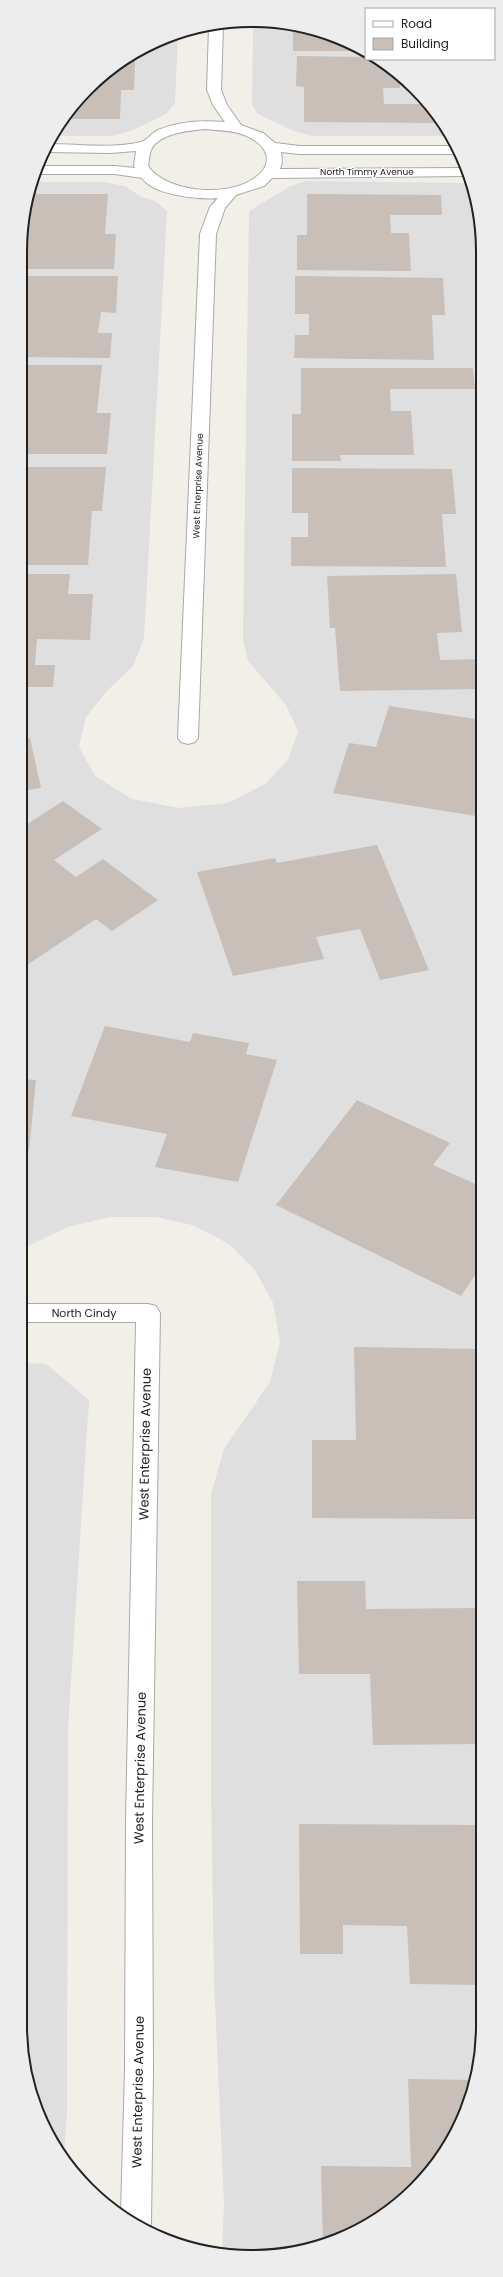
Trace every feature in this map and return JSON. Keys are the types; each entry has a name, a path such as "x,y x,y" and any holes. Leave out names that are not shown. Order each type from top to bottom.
{"street":[{"path":"216,30 214,90 220,105 236,128"},
{"path":"188,126 205,107 214,90"},
{"path":"204,125 236,128 256,136 271,147 275,156 275,165 269,174 253,185 230,193 209,195 187,193 155,182 145,174 141,165 141,155 146,146 157,138 171,131 188,126 204,125"},
{"path":"52,148 111,149 146,146"},
{"path":"271,147 300,150 452,150"},
{"path":"42,170 115,170 145,174"},
{"name":"North Timmy Avenue","path":"269,174 300,172 461,172"},
{"name":"West Enterprise Avenue","path":"187,193 198,210 208,234"},
{"name":"West Enterprise Avenue","path":"188,738 208,234 219,204 230,193"},
{"name":"North Cindy","path":"27,1313 148,1313"},
{"name":"West Enterprise Avenue","path":"136,2218 139,2070 139,1812 148,1313"}],"shaded area":[{"path":"253,27 266,27 295,31 324,39 351,50 388,73 420,103 444,136 313,136 294,131 258,114 252,105"},
{"path":"178,39 175,103 166,114 131,131 111,136 59,136 83,103 115,73 152,50"},
{"path":"305,181 465,183 472,208 476,237 476,2040 472,2069 468,2084 453,2125 430,2162 400,2194 364,2220 324,2238 295,2246 281,2248 266,2250 237,2250 222,2248 224,2203 214,1980 211,1788 211,1494 224,1449 270,1382 280,1342 273,1303 255,1270 229,1244 192,1225 156,1217 110,1217 68,1227 27,1246 27,237 31,208 38,182 104,182 125,186 140,196 155,201 167,211 144,639 133,666 106,692 86,717 79,747 95,776 132,799 179,808 228,803 265,784 288,760 298,731 286,705 248,661 243,640 249,211 291,186"},
{"path":"27,1363 46,1364 89,1400 68,1728 67,2114 64,2149 50,2125 39,2098 31,2069 27,2040"}],"building":[{"path":"293,31 324,39 353,51 293,51"},
{"path":"297,56 364,57 365,60 368,60 400,83 400,88 383,88 384,104 421,104 435,123 304,122 304,87 296,86"},
{"path":"135,61 134,90 121,90 120,119 70,119 83,103 103,83 115,73"},
{"path":"35,194 108,194 105,234 116,234 114,269 27,269 27,237"},
{"path":"307,194 441,195 442,215 390,215 391,233 409,233 411,271 297,270 297,235 307,235"},
{"path":"27,276 118,276 116,313 101,312 98,333 112,333 110,358 27,357"},
{"path":"295,276 443,278 445,315 432,315 434,360 294,358 295,335 309,335 309,314 295,314"},
{"path":"27,365 102,365 97,413 111,413 107,454 27,454"},
{"path":"301,368 473,368 475,389 390,389 391,411 411,411 414,455 340,455 341,461 292,461 292,414 301,414"},
{"path":"27,467 106,467 102,511 92,511 88,565 27,565"},
{"path":"292,468 452,469 456,514 442,514 446,567 291,566 291,537 308,537 308,513 292,513"},
{"path":"27,574 70,574 68,594 93,594 90,640 37,639 35,665 55,665 53,687 27,687"},
{"path":"456,574 462,632 437,633 440,660 476,659 476,689 340,691 335,628 330,628 327,576"},
{"path":"389,706 476,719 476,816 333,793 349,743 376,747"},
{"path":"30,738 41,788 27,790 27,739"},
{"path":"63,801 102,829 54,860 76,877 103,859 158,900 112,931 96,919 27,965 27,824"},
{"path":"377,845 429,970 380,980 360,929 316,937 324,959 233,976 197,872 275,858 277,863"},
{"path":"105,1026 190,1042 193,1033 249,1043 246,1054 277,1060 238,1182 155,1167 167,1134 71,1116"},
{"path":"27,1079 36,1080 29,1151 27,1151"},
{"path":"357,1100 450,1143 433,1165 476,1184 476,1274 461,1296 276,1205"},
{"path":"354,1347 476,1349 476,1519 312,1518 312,1440 356,1440"},
{"path":"297,1581 365,1581 366,1609 476,1608 476,1744 373,1745 370,1674 299,1674"},
{"path":"299,1824 476,1825 476,1985 410,1984 407,1926 343,1925 343,1954 300,1954"},
{"path":"408,2079 469,2080 464,2098 453,2125 430,2162 420,2174 388,2204 364,2220 323,2238 321,2166 411,2167"}]}
